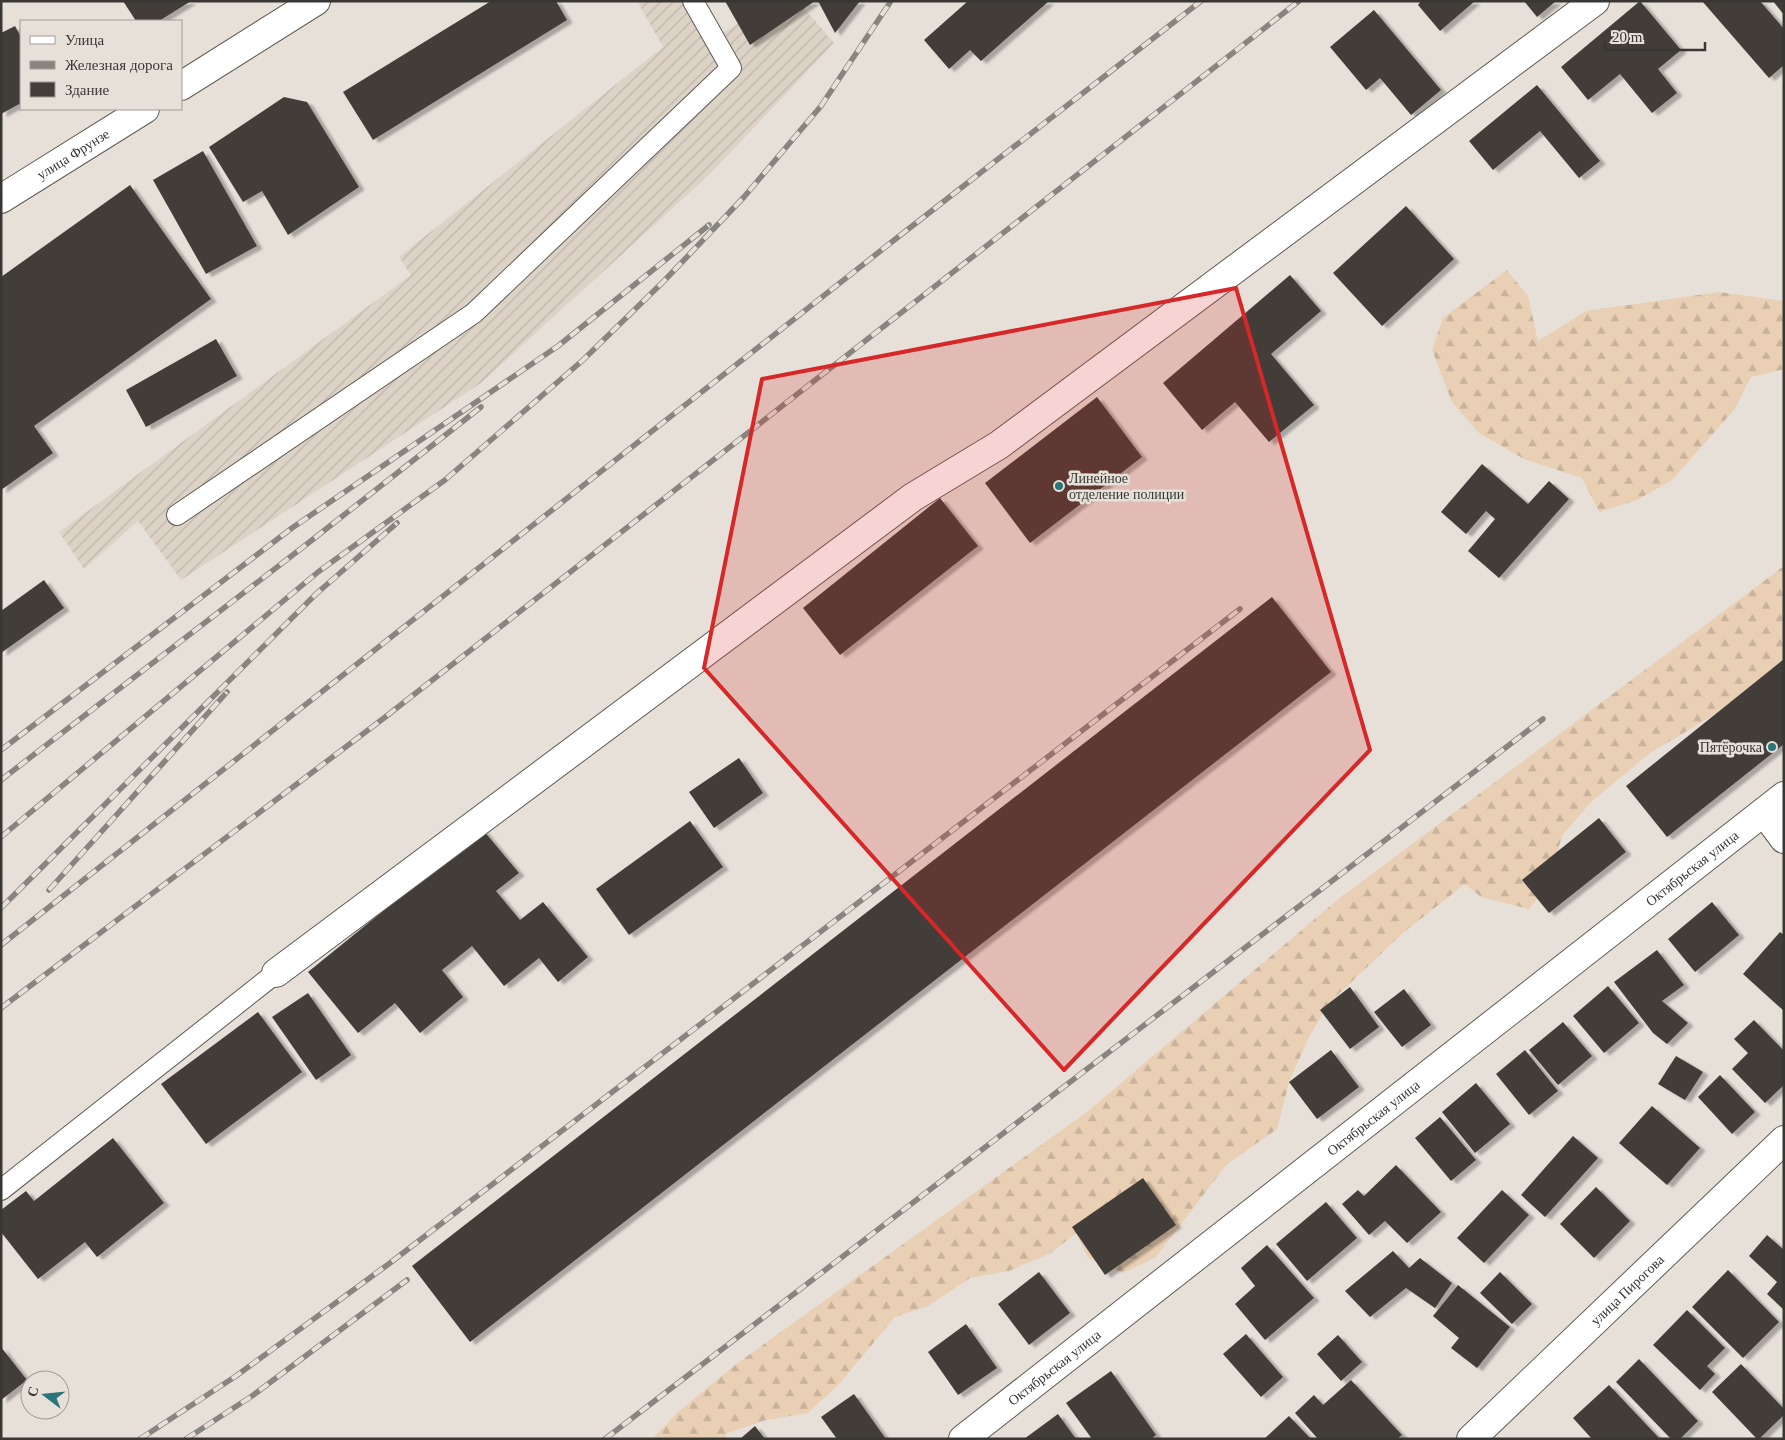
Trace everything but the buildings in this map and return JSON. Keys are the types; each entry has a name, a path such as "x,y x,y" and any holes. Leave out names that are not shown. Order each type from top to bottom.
{"street":[{"path":"182,85 316,1"},
{"path":"276,973 913,497 999,446 1595,1"},
{"name":"улица Фрунзе","path":"1,199 143,110"},
{"path":"1774,804 1784,839"},
{"name":"Октябрьская улица","path":"964,1439 1774,804"},
{"name":"улица Пирогова","path":"1471,1439 1784,1140"}],"lane":[{"path":"177,515 474,313 731,68 693,1"},
{"path":"1,1190 276,973"}],"highlighted area":[{"path":"1236,288 1370,750 1064,1070 704,668 762,379"}],"shaded area":[{"path":"637,1 684,1 707,43 774,1 798,1 834,43 710,174 481,383 181,580 138,521 84,569 59,532 411,275 399,257 663,47"}],"green space":[{"path":"1507,270 1528,296 1538,341 1586,311 1720,292 1784,301 1784,369 1751,377 1734,410 1672,480 1637,500 1599,512 1582,478 1524,459 1479,433 1452,402 1432,350 1443,318"},
{"path":"1784,566 1784,659 1715,714 1650,753 1591,802 1562,836 1547,887 1529,909 1481,897 1465,884 1404,932 1328,1004 1308,1039 1289,1082 1277,1129 1226,1165 1156,1257 1123,1273 1088,1258 1076,1233 1051,1253 1009,1271 970,1278 928,1306 895,1317 840,1383 808,1413 766,1420 727,1433 724,1439 652,1439 678,1412 735,1365 1087,1112 1336,901"}],"railway":[{"path":"1,837 318,572 445,480 583,360 664,281 744,197 821,106 891,1"},
{"path":"1,945 893,241 1201,1"},
{"path":"1,1008 384,718 1299,1"},
{"path":"1,750 292,528 558,346 709,225"},
{"path":"1,780 481,407"},
{"path":"1,908 316,594 397,523"},
{"path":"140,1439 236,1376 390,1263 1240,609"},
{"path":"49,890 227,692"},
{"path":"605,1439 1543,719"},
{"path":"186,1439 252,1396 407,1280"}],"place":[{"name":"Линейное отделение полиции","path":"1059,486"},
{"name":"Пятёрочка","path":"1772,747"}]}
